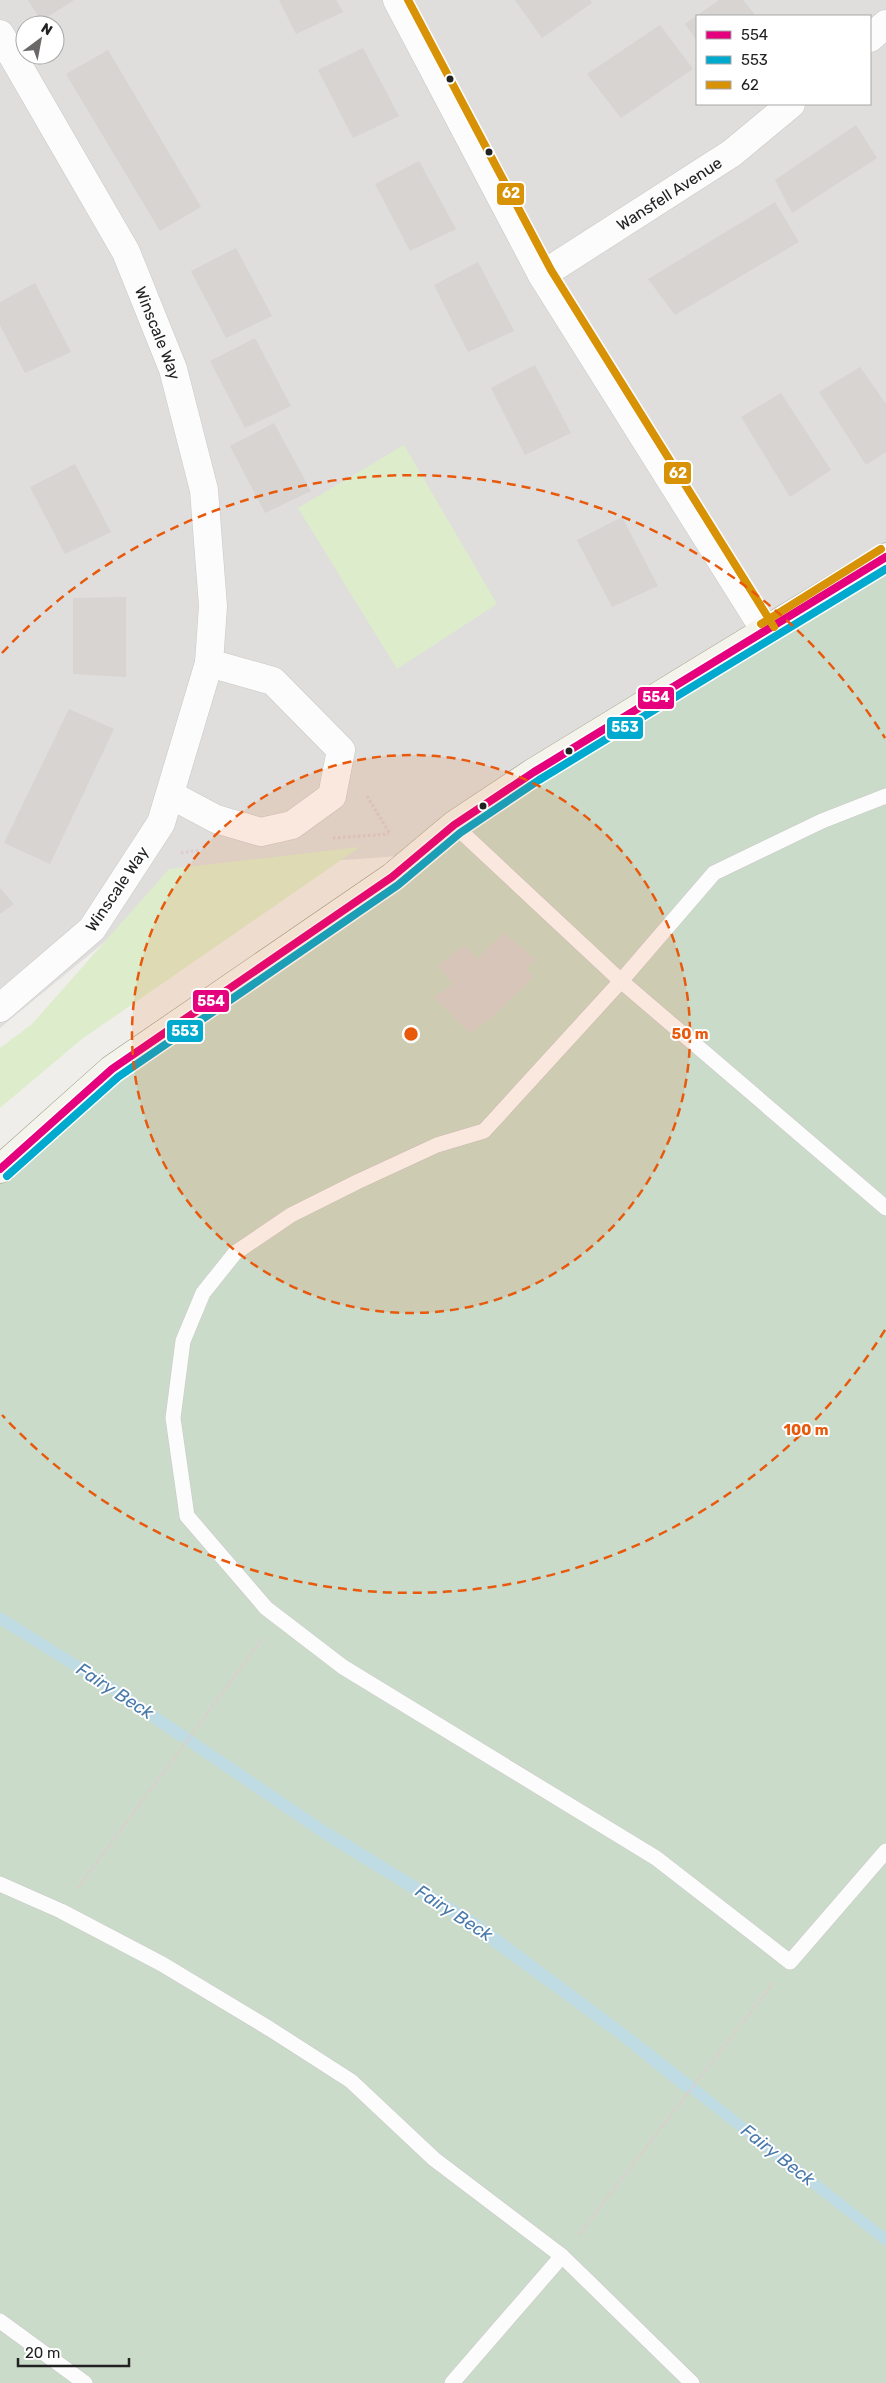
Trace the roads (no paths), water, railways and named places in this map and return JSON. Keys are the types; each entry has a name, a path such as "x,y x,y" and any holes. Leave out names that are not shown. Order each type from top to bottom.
{"main road":[{"path":"0,1169 112,1069 392,877 454,825 534,772 886,557"}],"street":[{"path":"397,0 542,275 766,632"},
{"path":"871,37 886,24"},
{"name":"Winscale Way","path":"0,34 126,252 173,369 204,490 213,606 209,664 162,823 92,929 0,1008"},
{"name":"Wansfell Avenue","path":"542,275 732,153 790,105"},
{"path":"171,795 216,819 261,832 292,825 332,796 341,750 272,681 209,664"}],"lane":[{"path":"886,796 822,821 714,873 620,981 484,1131 437,1145 291,1215 235,1253 203,1293 182,1341 173,1418 187,1516 266,1608 343,1666 656,1858 790,1962 886,1851"},
{"path":"454,825 620,981 886,1208"},
{"path":"0,1884 61,1912 162,1964 270,2029 350,2081 434,2159 562,2256 692,2383"},
{"path":"452,2383 562,2256"},
{"path":"0,2321 85,2383"}],"water":[{"path":"0,1618 115,1690 181,1735 178,1741 117,1698 0,1625"},
{"path":"193,1743 319,1828 477,1925 689,2085 685,2093 617,2038 461,1924 326,1841 190,1748"}],"waterway":[{"name":"Fairy Beck","path":"0,1618 115,1690 319,1828 477,1925 631,2040 886,2240"}]}
